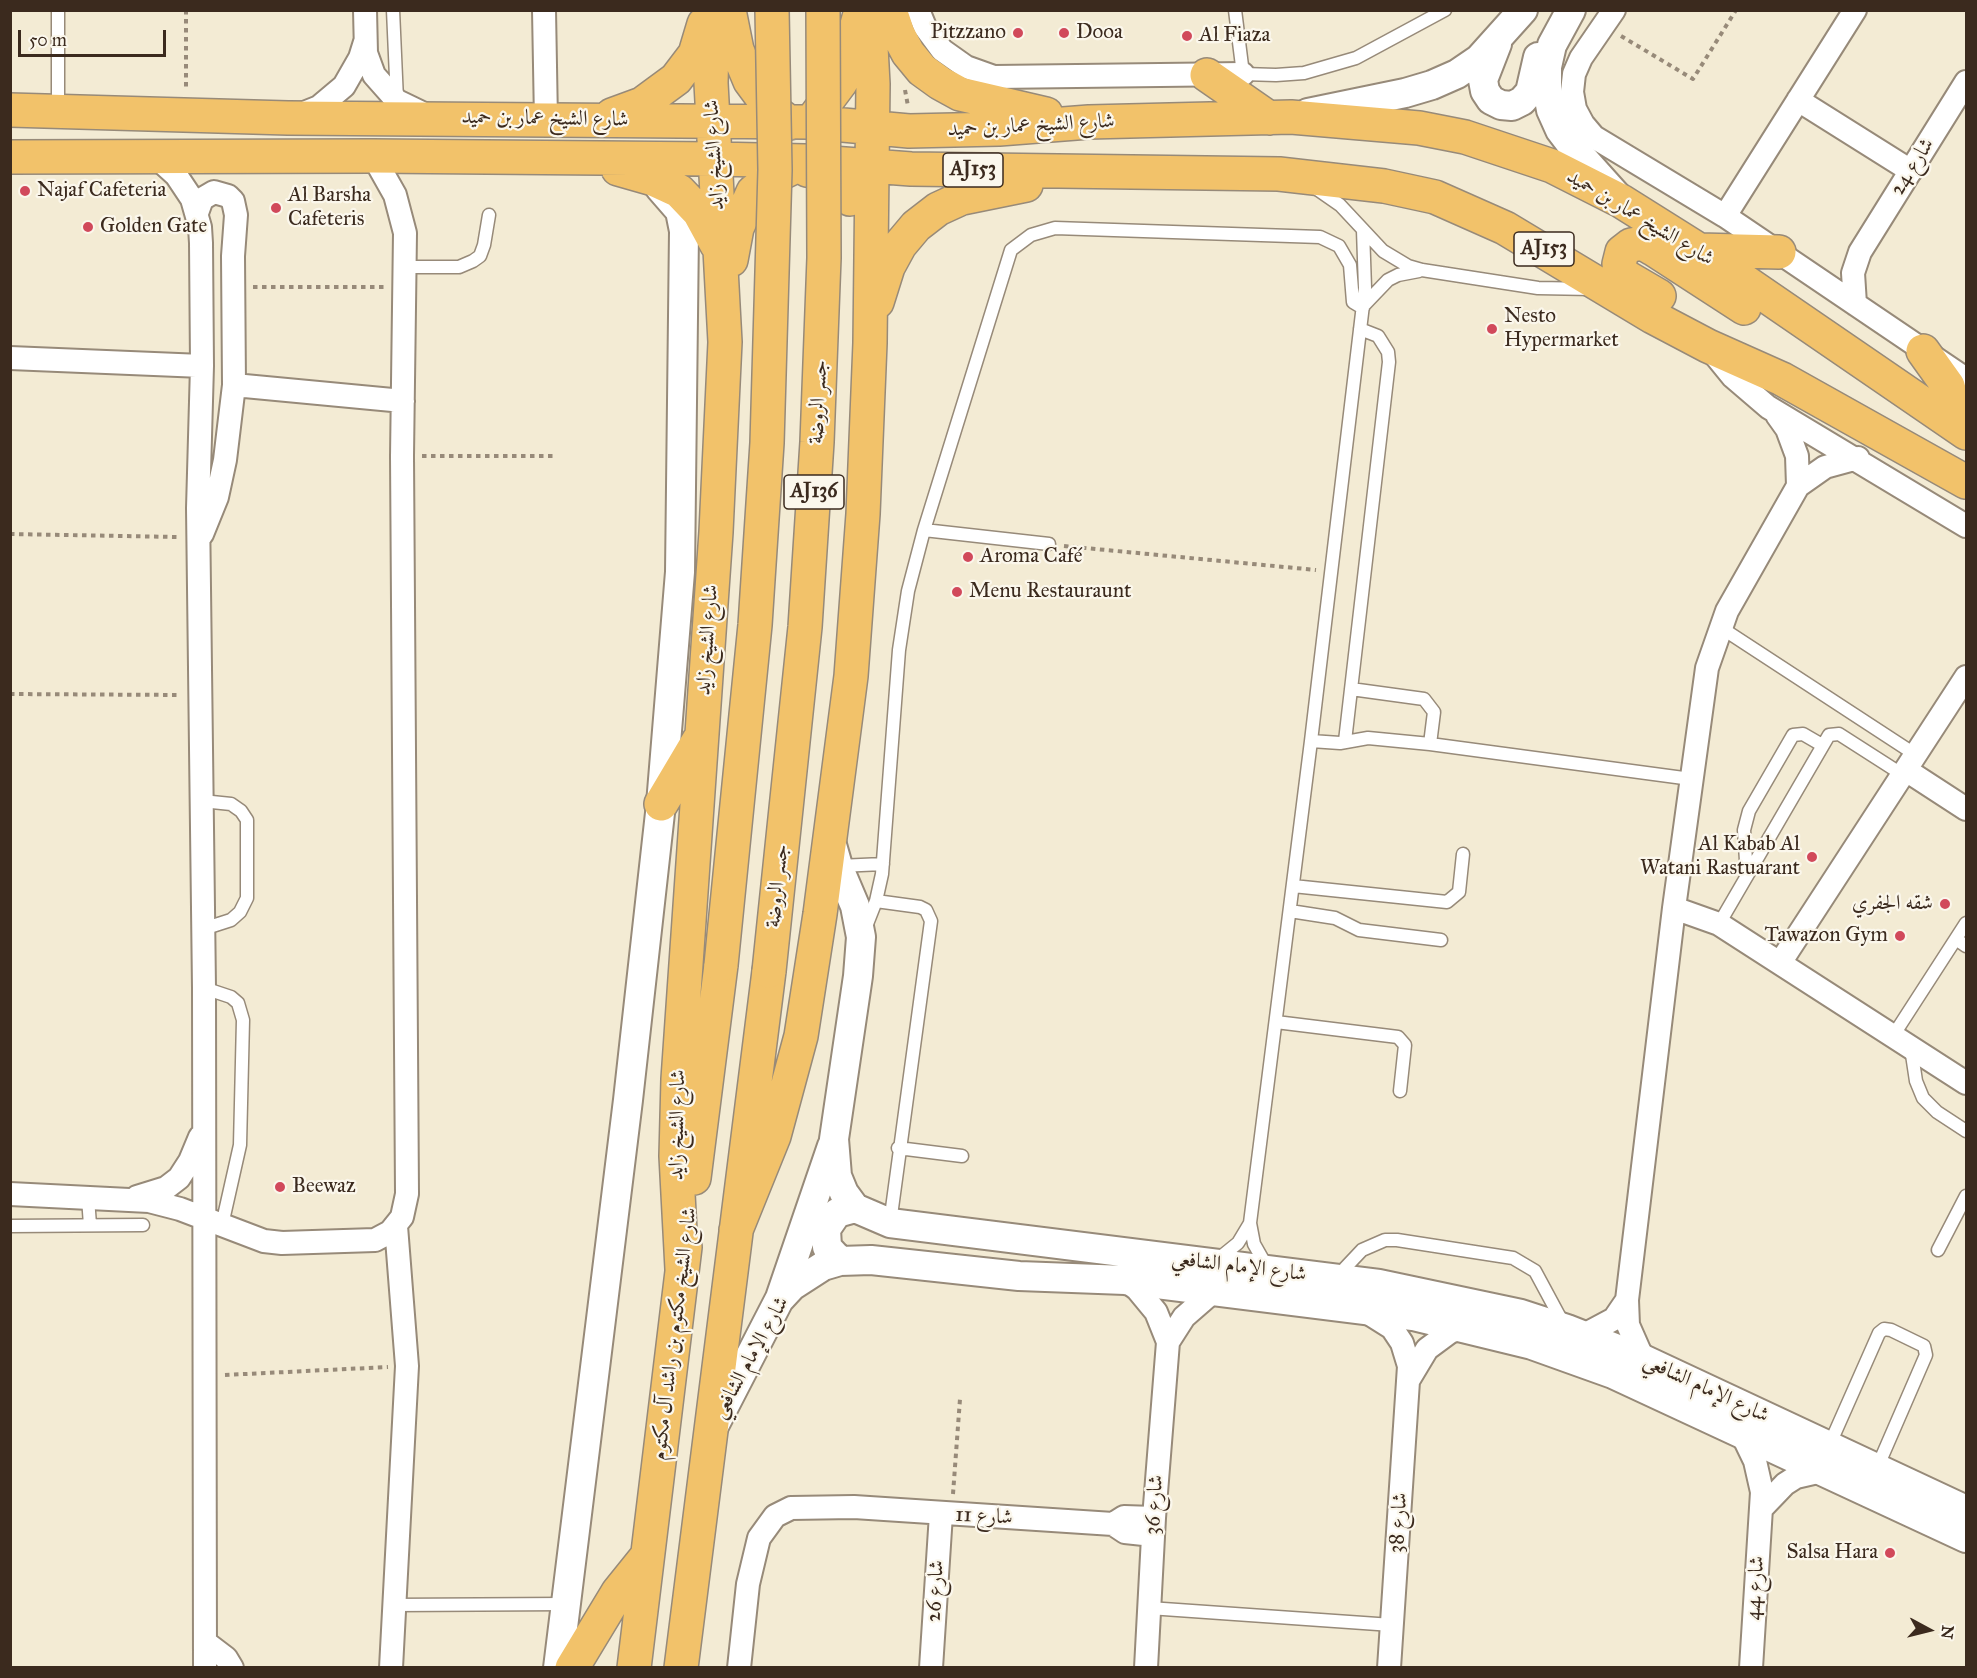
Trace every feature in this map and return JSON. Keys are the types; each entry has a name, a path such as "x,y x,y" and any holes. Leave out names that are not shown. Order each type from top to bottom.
{"main road":[{"path":"592,120 642,104 676,79 695,54 701,39 705,10"},
{"name":"شارع الشيخ زايد","path":"682,1269 677,1195 676,1118 716,532 725,342 711,83 713,10"},
{"path":"729,10 737,50 750,81 763,101 798,141 843,183 850,199 854,234 869,269"},
{"name":"شارع الشيخ مكتوم بن راشد آل مكتوم","path":"634,1668 721,966 755,625 766,455 774,261 772,10"},
{"name":"جسر الروضة","path":"736,1230 769,971 805,627 817,454 824,258 823,10"},
{"path":"725,342 732,249 737,228 753,192 798,141 841,82 861,10"},
{"path":"850,199 860,149 873,51 869,10"},
{"path":"890,10 898,34 908,52 922,70 940,83 960,94 1006,107 1089,122"},
{"path":"1207,75 1280,117"},
{"path":"750,81 777,96 801,99 824,93 841,82"},
{"name":"شارع الشيخ عمار بن حميد","path":"10,110 186,113 288,118 438,117 546,121 714,121 798,141 860,149 911,169 1279,174 1384,186 1435,197 1469,210 1535,244 1605,289 1708,346 1775,393 1966,482"},
{"name":"شارع الشيخ عمار بن حميد","path":"10,157 373,156 751,160 798,141 860,149 909,131 999,129 1089,122 1280,117 1408,126 1465,137 1552,166 1621,201 1699,250 1810,328 1963,430"},
{"path":"681,1668 708,1436 736,1230 774,1136 801,1036 834,852 858,595 870,343 869,269 860,149"},
{"path":"594,159 631,174 666,184 690,200 720,252"},
{"path":"870,343 879,291 888,267 900,245 916,226 938,209 962,198 1038,182 1074,171"},
{"path":"1775,393 1776,364 1758,348 1623,275 1619,264 1622,252 1631,245 1643,243 1767,323 1782,328 1810,328"},
{"path":"1699,250 1779,252"},
{"path":"1923,351 1948,386 1963,430"},
{"path":"661,804 701,736"},
{"path":"572,1668 618,1592 647,1556"}],"street":[{"path":"365,10 365,42 374,75 397,101 424,115 438,117"},
{"path":"544,10 546,121"},
{"path":"918,10 925,27 942,50 966,68 993,77 1243,75"},
{"path":"1280,117 1432,85 1457,74 1499,39 1523,10"},
{"path":"1499,39 1483,80 1485,91 1491,100 1501,105 1512,106 1522,101 1530,92 1542,41 1557,10"},
{"path":"1571,10 1552,45 1547,67 1547,88 1551,110 1560,130 1573,147 1621,201"},
{"path":"1725,216 1855,10"},
{"path":"1609,18 1581,58 1574,74 1572,92 1575,109 1583,124 1594,137 1725,216 1966,379"},
{"path":"288,118 319,107 338,92 353,73 365,42"},
{"name":"شارع 24","path":"1855,304 1853,273 1860,252 1966,82"},
{"path":"1798,100 1911,171"},
{"path":"154,156 185,187 197,213 201,243 202,366 198,494 204,1127 212,1221 204,1376 205,1668"},
{"path":"10,1194 132,1199 164,1204 264,1241 282,1243 375,1240 396,1226 406,1206 402,456 405,233 401,214 389,183 373,156"},
{"path":"558,1668 628,1100 661,804 680,572 684,231 680,211 665,192 653,183 631,174"},
{"path":"197,213 202,199 214,192 228,196 233,201 236,215 233,241 234,385 225,460 214,504 200,538"},
{"name":"شارع 24","path":"1815,277 1839,267 1860,252"},
{"path":"10,358 202,366"},
{"path":"234,385 403,401"},
{"path":"1775,393 1858,458 1966,526"},
{"path":"1775,393 1797,456 1798,486"},
{"path":"1643,1359 1630,1331 1627,1300 1674,908 1707,668 1720,627 1798,486 1825,467 1858,458"},
{"path":"1780,963 1966,677"},
{"path":"1908,767 1966,809"},
{"path":"779,1300 834,1139 858,976 861,937 855,906 834,852"},
{"path":"1674,908 1719,924 1966,1083"},
{"path":"132,1199 166,1188 179,1178 190,1161 204,1127"},
{"path":"834,1139 837,1176 844,1193 855,1208 837,1213 826,1229 827,1247 840,1261"},
{"name":"شارع الإمام الشافعي","path":"855,1208 890,1222 1213,1277 1362,1309 1463,1327 1573,1359 1741,1432 1825,1458 1876,1468 1966,1510"},
{"path":"392,1668 393,1605 407,1366 396,1226"},
{"name":"شارع الإمام الشافعي","path":"708,1436 779,1300 806,1275 840,1261 871,1260 1010,1275 1125,1281 1213,1277 1269,1270 1458,1299 1576,1332 1643,1359 1966,1538"},
{"name":"شارع 36","path":"1168,1342 1213,1277"},
{"name":"شارع 36","path":"1125,1281 1137,1289 1156,1312 1168,1342 1153,1526 1146,1668"},
{"path":"1576,1332 1605,1326 1621,1310 1627,1300"},
{"name":"شارع 38","path":"1362,1309 1385,1323 1402,1343 1407,1354 1409,1379 1389,1668"},
{"name":"شارع 38","path":"1409,1379 1427,1349 1443,1336 1463,1327"},
{"name":"شارع 44","path":"1741,1432 1755,1461 1762,1492 1751,1668"},
{"path":"1762,1508 1785,1484 1809,1473 1825,1458"},
{"name":"شارع 11","path":"738,1668 748,1584 750,1532 758,1514 764,1507 781,1497 791,1495 854,1507 1113,1524 1124,1517 1153,1526"},
{"name":"شارع 26","path":"931,1668 946,1514"},
{"path":"206,1642 226,1658 232,1668"}],"lane":[{"path":"58,10 58,112"},
{"path":"393,10 397,101"},
{"path":"1234,10 1243,75 1286,74 1330,67 1381,46 1445,10"},
{"path":"1279,174 1326,194 1389,255 1422,270 1538,288 1605,289"},
{"path":"404,277 459,267 480,256 489,215"},
{"path":"861,937 876,901 883,864 903,622 924,530 1011,250 1031,235 1055,228 1320,237 1339,246 1345,255 1353,279 1353,302 1363,308"},
{"path":"1269,1270 1254,1244 1250,1223 1363,308 1366,268 1363,230"},
{"path":"1363,308 1369,297 1388,280 1398,275 1422,270"},
{"path":"1345,741 1389,362 1388,352 1378,336 1360,328"},
{"path":"924,530 1049,544"},
{"path":"1720,627 1908,767"},
{"path":"1351,689 1424,699 1434,712 1430,744"},
{"path":"1747,876 1745,820 1791,737 1796,733 1803,734 1822,745"},
{"path":"1719,924 1829,735 1835,733 1908,767"},
{"path":"1311,741 1368,738 1430,744 1691,779"},
{"path":"202,801 231,804 241,811 247,820 247,898 240,912 231,920 203,929"},
{"path":"834,852 883,864"},
{"path":"1293,886 1447,902 1459,892 1463,854"},
{"path":"876,901 920,907 926,910 931,921 898,1148 890,1222"},
{"path":"1290,911 1335,918 1359,930 1441,940"},
{"path":"1966,923 1961,942 1902,1042 1923,1098 1937,1112 1966,1131"},
{"path":"204,988 238,1003 243,1020 240,1144 212,1221"},
{"path":"1276,1022 1398,1037 1405,1045 1400,1091"},
{"path":"898,1148 962,1156"},
{"path":"1938,1250 1966,1196"},
{"path":"88,1198 90,1225"},
{"path":"1213,1277 1250,1223"},
{"path":"10,1226 143,1225"},
{"path":"1339,1279 1352,1258 1373,1244 1385,1240 1398,1240 1513,1258 1535,1271 1576,1332"},
{"path":"1825,1458 1879,1334 1888,1329 1924,1346 1926,1355 1876,1468"},
{"path":"393,1605 566,1604"},
{"path":"1149,1608 1392,1625"}],"path":[{"path":"186,10 186,113"},
{"path":"1609,18 1692,79 1736,10"},
{"path":"235,286 404,277"},
{"path":"402,456 553,456"},
{"path":"10,534 200,538"},
{"path":"1049,544 1332,572"},
{"path":"10,694 201,696"},
{"path":"204,1376 407,1366"},
{"path":"946,1514 960,1399"}],"place":[{"name":"Pitzzano","path":"1018,33"},
{"name":"Dooa","path":"1064,33"},
{"name":"Al Fiaza","path":"1187,36"},
{"name":"Najaf Cafeteria","path":"25,191"},
{"name":"Al Barsha Cafeteris","path":"276,208"},
{"name":"Golden Gate","path":"88,227"},
{"name":"Nesto Hypermarket","path":"1492,329"},
{"name":"Aroma Café","path":"968,557"},
{"name":"Menu Restauraunt","path":"957,592"},
{"name":"Al Kabab Al Watani Rastuarant","path":"1812,857"},
{"name":"شقه الجفري","path":"1945,904"},
{"name":"Tawazon Gym","path":"1900,936"},
{"name":"Beewaz","path":"280,1187"},
{"name":"Salsa Hara","path":"1890,1553"}]}
